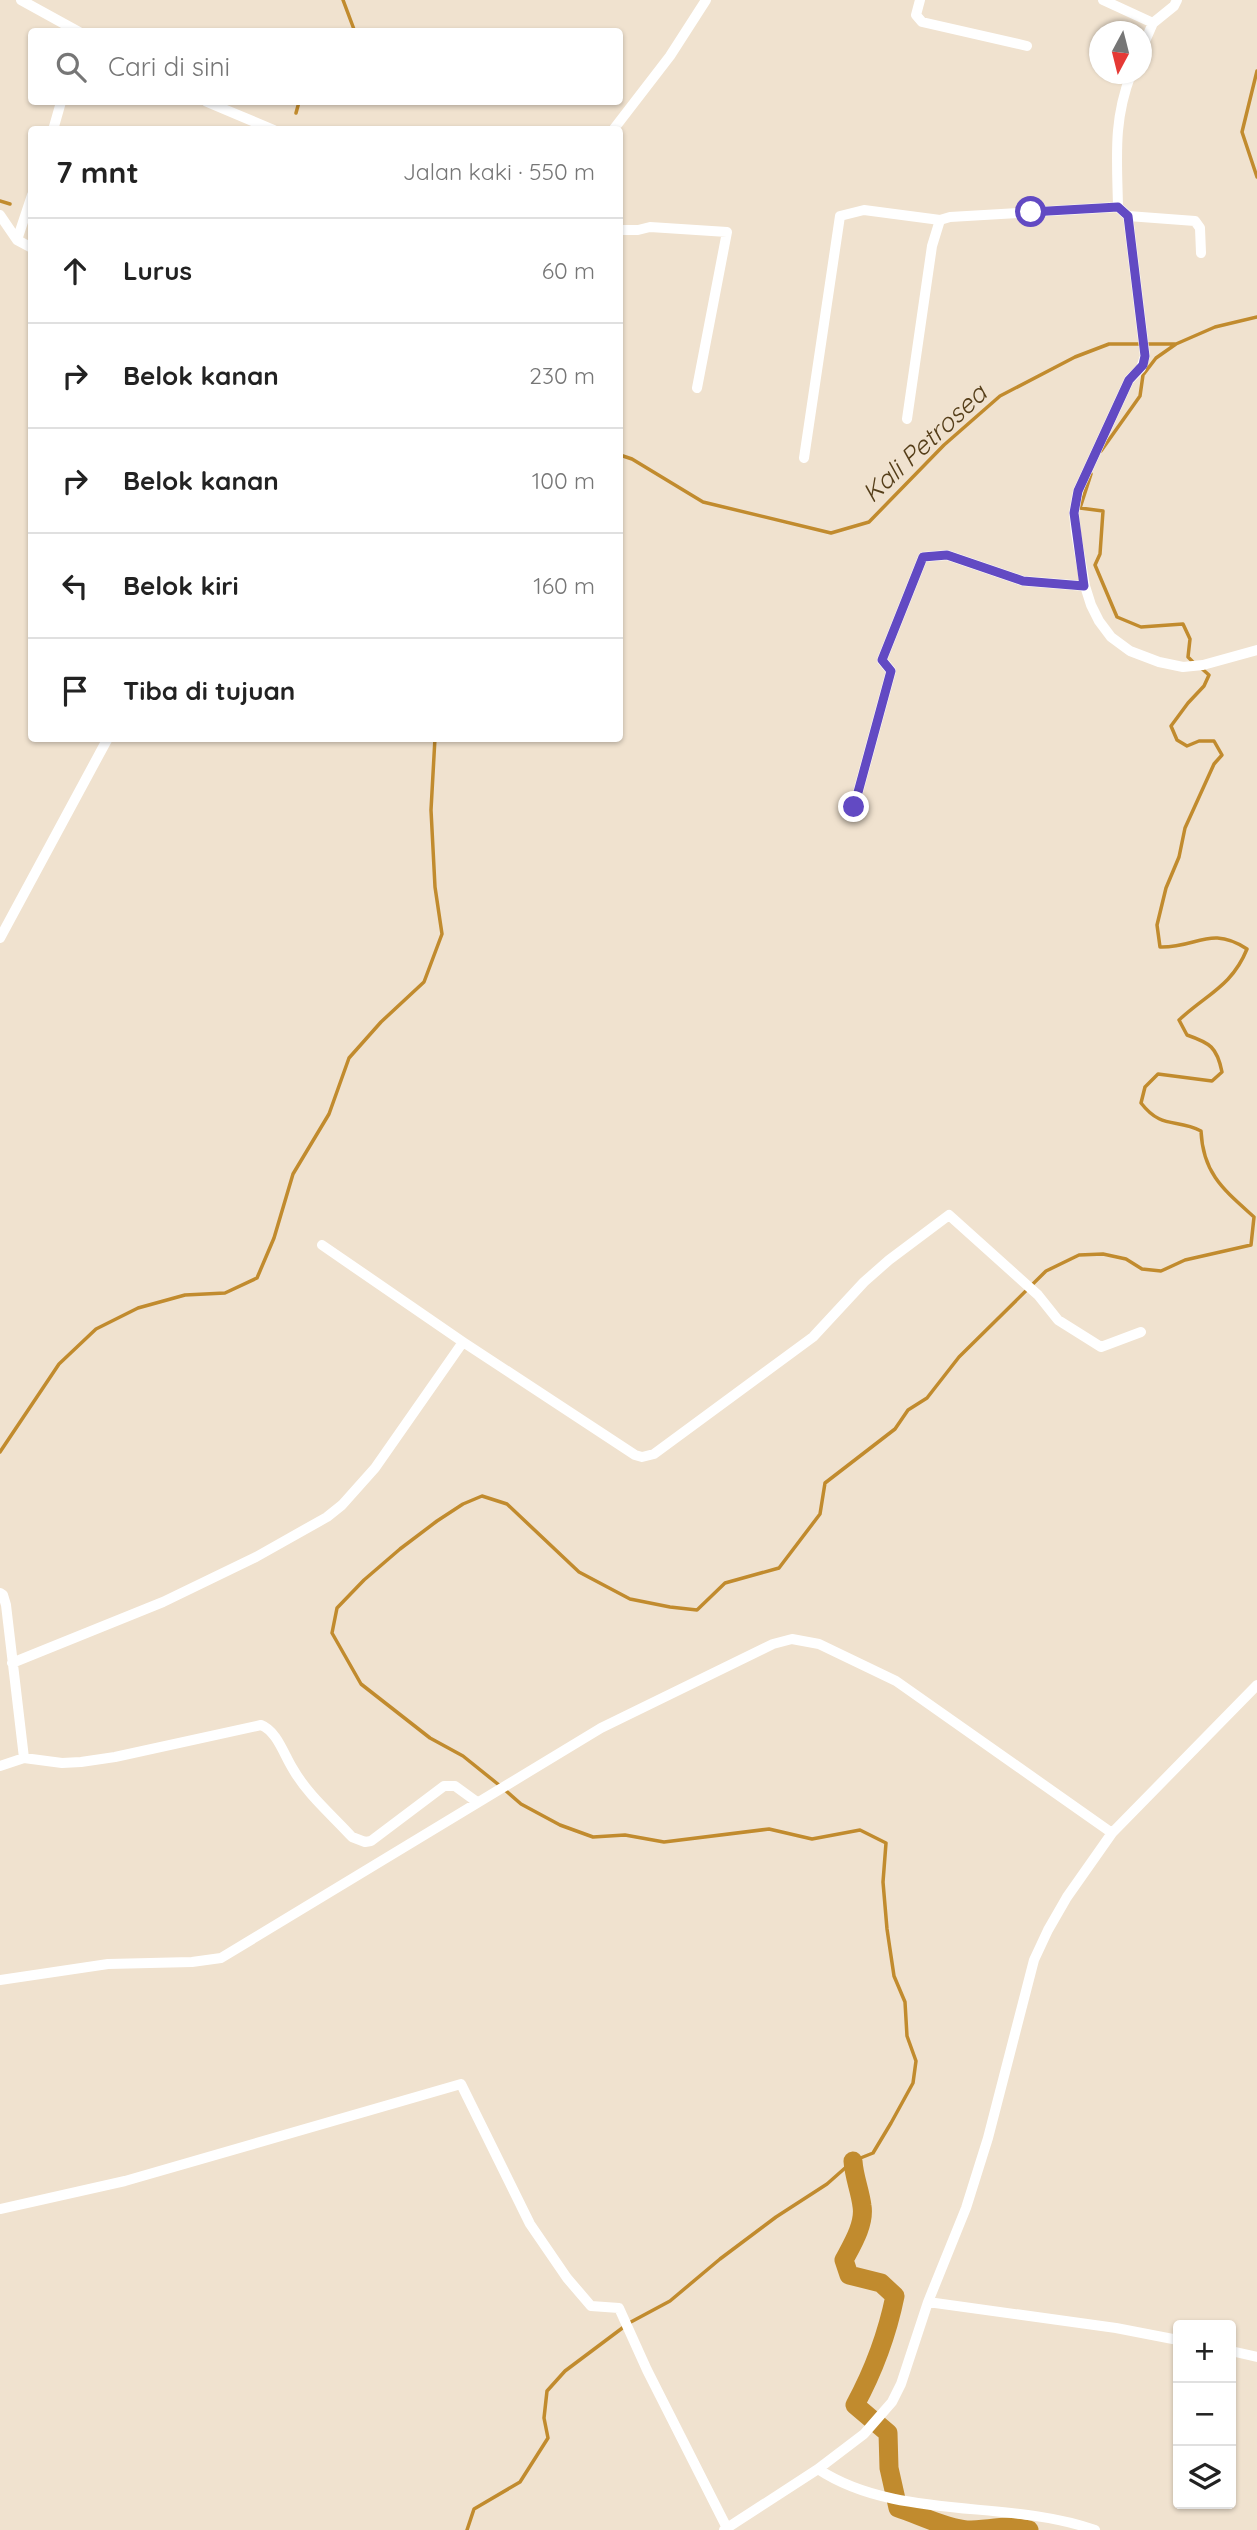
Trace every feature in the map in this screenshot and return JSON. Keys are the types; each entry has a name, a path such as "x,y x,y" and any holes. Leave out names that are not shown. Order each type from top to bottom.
{"street":[{"path":"22,0 72,28"},
{"path":"616,126 670,56 706,0"},
{"path":"920,0 916,15 922,22 1027,46"},
{"path":"1103,0 1153,23 1174,6 1177,0"},
{"path":"1118,207 1117,123 1128,84"},
{"path":"54,126 60,105"},
{"path":"214,105 264,126"},
{"path":"17,240 28,207"},
{"path":"804,458 840,216 864,210 940,220 950,217 1118,207 1128,216 1195,221 1200,228 1201,253"},
{"path":"0,215 17,240 28,246"},
{"path":"1128,216 1145,356 1143,365 1129,380 1078,491 1074,513 1084,586 1099,621 1111,637 1130,651 1159,662 1189,667 1257,650"},
{"path":"907,419 932,246 940,220"},
{"path":"623,230 650,227 727,232 697,388"},
{"path":"854,807 891,671 882,660 923,557 947,555 1023,581 1084,586"},
{"path":"0,938 106,742"},
{"path":"322,1245 635,1455 648,1457 813,1337 864,1282 948,1215 1038,1295 1058,1320 1101,1347 1141,1332"},
{"path":"12,1663 163,1602 256,1557 327,1517 342,1506 375,1468 463,1342"},
{"path":"0,1593 6,1605 24,1758"},
{"path":"0,1980 108,1964 192,1962 221,1958 601,1728 773,1644 792,1639 820,1644 896,1681 1112,1833"},
{"path":"0,2209 125,2181 461,2084 530,2224 567,2278 591,2306 619,2308 726,2529 817,2469 864,2434 886,2410 901,2384 928,2302 966,2208 988,2138 1034,1960 1067,1897 1112,1833 1257,1685"},
{"path":"0,1766 24,1758 81,1762 116,1757 261,1725 268,1727 278,1741 298,1777 352,1838 358,1841 371,1840 443,1786 455,1786 482,1800"},
{"path":"928,2302 1116,2328 1173,2339"},
{"path":"1236,2352 1257,2357"},
{"path":"817,2469 836,2481 884,2496 1055,2518 1095,2530"}],"waterway":[{"path":"343,0 354,28"},
{"name":"Kali Petrosea","path":"1257,71 1242,132 1257,177"},
{"path":"296,113 298,105"},
{"path":"0,201 10,204"},
{"name":"Kali Petrosea","path":"623,456 703,502 831,533 869,522 944,445 1000,396 1075,357 1109,344 1176,344 1215,327 1257,317"},
{"path":"1101,451 1140,396 1143,375 1156,358 1176,344"},
{"path":"1091,474 1080,508 1103,511 1100,554 1095,565 1117,617 1141,627 1183,624 1190,639 1188,657 1194,663"},
{"path":"499,1785 463,1756 430,1738 361,1684 332,1633 337,1608 364,1580 437,1521 463,1504 482,1496 507,1504 579,1572 630,1599 697,1610 725,1583 779,1568 820,1514 825,1483 895,1429 908,1410 927,1398 959,1357 1046,1271 1079,1255 1103,1254 1126,1259 1142,1269 1161,1271 1185,1260 1251,1245 1254,1217 1217,1180 1206,1159 1201,1131 1156,1117 1141,1103 1145,1087 1158,1074 1212,1081 1222,1072 1215,1051 1187,1035 1179,1020 1226,981 1241,962 1247,949 1234,942 1213,938 1160,947 1157,925 1166,888 1179,857 1185,828 1214,764 1222,755 1214,741 1199,741 1187,746 1177,740 1171,726 1204,686 1209,675 1200,667"},
{"name":"Kali Petrosea","path":"0,1452 59,1364 96,1329 138,1308 185,1295 225,1293 257,1278 274,1238 293,1174 329,1114 349,1058 381,1022 424,982 442,934 435,887 431,810 435,742"},
{"path":"467,2530 474,2509 520,2482 548,2438 544,2418 547,2391 565,2371 629,2323 670,2301 720,2259 776,2217 827,2184 853,2161 873,2153 913,2083 916,2061 907,2036 905,2002 894,1976 887,1929 883,1882 886,1843 860,1830 812,1839 769,1829 664,1842 625,1835 593,1837 560,1825 521,1804 505,1790"},
{"path":"853,2161 862,2220 844,2260 849,2275 881,2283 895,2296 879,2352 855,2405 888,2433 889,2468 898,2508 959,2529 1013,2527 1029,2530"}],"route":[{"path":"854,807 891,671 882,660 923,557 947,555 1023,581 1084,586 1074,513 1078,491 1129,380 1143,365 1145,356 1128,216 1118,207 1031,212"}]}
